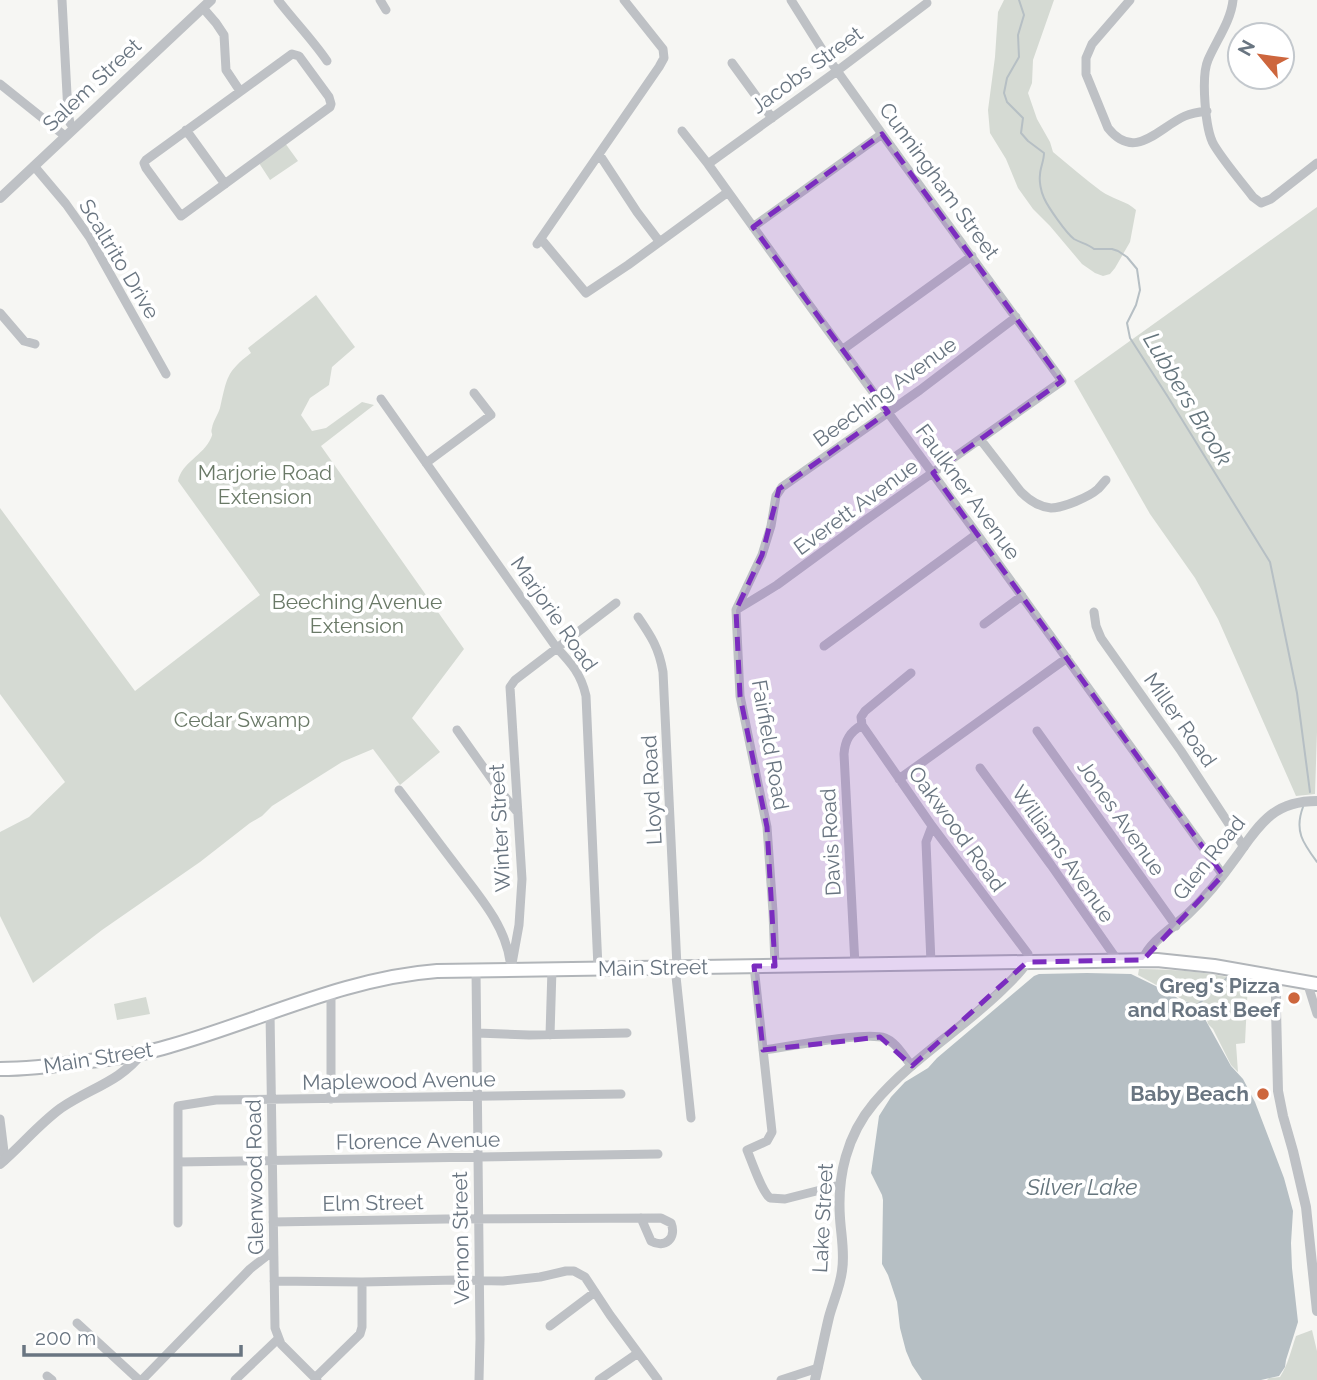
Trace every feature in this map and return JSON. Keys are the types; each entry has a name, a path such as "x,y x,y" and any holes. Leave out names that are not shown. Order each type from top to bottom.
{"main road":[{"name":"Main Street","path":"0,1069 37,1067 142,1053 366,982 437,971 1143,960 1198,963 1312,983"}],"street":[{"path":"62,0 70,132"},
{"path":"278,0 327,61"},
{"path":"380,0 386,10"},
{"path":"624,0 663,49 664,58 539,241 585,293 628,265 727,192"},
{"name":"Cunningham Street","path":"791,0 837,71 1062,381"},
{"path":"1130,0 1092,44 1085,62 1086,74 1108,128 1122,140 1142,142 1185,116 1207,111"},
{"path":"1233,0 1229,15 1205,66 1203,79 1210,136 1214,144 1253,197 1261,203 1271,199 1317,163"},
{"name":"Jacobs Street","path":"708,164 927,3"},
{"path":"207,4 224,35 226,70 240,91"},
{"name":"Salem Street","path":"0,198 207,4"},
{"path":"295,53 331,103 327,110 181,216 144,163 186,130 295,53"},
{"path":"732,63 772,118"},
{"path":"0,84 70,132"},
{"path":"186,130 225,184"},
{"name":"Faulkner Avenue","path":"682,131 1223,875"},
{"path":"753,227 882,134"},
{"path":"599,154 632,206 659,241"},
{"name":"Scaltrito Drive","path":"34,166 90,239 166,374"},
{"path":"842,350 972,256"},
{"path":"0,313 24,341 35,344"},
{"name":"Beeching Avenue","path":"776,496 782,486 938,376 1016,317"},
{"name":"Everett Avenue","path":"736,610 765,594 1062,381"},
{"path":"426,463 491,415 474,393"},
{"name":"Marjorie Road","path":"381,399 556,647 580,675 586,696 598,968"},
{"path":"980,439 1021,492 1042,506 1051,508 1070,503 1098,490 1106,480"},
{"name":"Fairfield Road","path":"775,966 767,827 740,696 736,610 762,555 776,496"},
{"path":"824,646 977,534"},
{"path":"984,624 1022,596"},
{"path":"556,647 616,603"},
{"name":"Miller Road","path":"1094,612 1101,638 1176,743 1244,846"},
{"name":"Lloyd Road","path":"638,617 656,644 663,672 676,967 691,1118"},
{"name":"Winter Street","path":"510,970 517,939 522,867 509,690 511,685 556,647"},
{"path":"899,779 1067,658"},
{"path":"862,725 862,714 911,673"},
{"name":"Oakwood Road","path":"862,725 932,826 1028,954 1027,962"},
{"name":"Davis Road","path":"855,965 845,754 848,738 862,725"},
{"path":"457,730 518,813"},
{"name":"Jones Avenue","path":"1037,731 1176,926"},
{"name":"Williams Avenue","path":"980,768 1118,961"},
{"path":"399,790 500,928 509,952 510,970"},
{"name":"Glen Road","path":"1143,960 1150,947 1176,926 1223,875 1263,822 1276,811 1297,802 1317,801"},
{"path":"931,963 926,842 932,826"},
{"name":"Lake Street","path":"817,1374 842,1270 840,1185 846,1153 861,1122 873,1104 912,1066 986,1005 1027,962"},
{"path":"754,966 772,1133 767,1141 747,1150 764,1193 770,1198 785,1199 840,1185"},
{"path":"550,1035 552,969"},
{"name":"Vernon Street","path":"476,970 479,1380"},
{"path":"1279,977 1276,992 1278,1091 1306,1207 1317,1311"},
{"path":"1312,983 1317,1014"},
{"path":"331,993 331,1099"},
{"name":"Glenwood Road","path":"270,1013 273,1251 275,1328 278,1339"},
{"path":"477,1033 626,1033"},
{"path":"763,1050 855,1037 880,1037 895,1045 912,1066"},
{"path":"2,1162 60,1109 118,1076 131,1067 142,1053"},
{"name":"Maplewood Avenue","path":"178,1163 178,1106 216,1100 621,1094"},
{"path":"0,1119 2,1162"},
{"name":"Florence Avenue","path":"178,1163 658,1154"},
{"path":"178,1163 178,1223"},
{"name":"Elm Street","path":"273,1222 641,1218"},
{"path":"77,1323 140,1380 250,1269 273,1251"},
{"path":"274,1281 503,1281 571,1270 581,1274 658,1380"},
{"path":"235,1380 278,1339 316,1379 360,1334 362,1282"},
{"path":"550,1326 595,1292"},
{"path":"599,1380 638,1353"},
{"path":"781,1380 817,1374"}],"highlighted area":[{"path":"882,134 1062,381 933,473 1223,875 1143,960 1027,962 912,1066 880,1037 763,1050 754,966 775,966 767,827 740,696 736,610 762,555 779,489 888,412 753,227"}],"green space":[{"path":"1004,0 1054,0 1033,60 1032,83 1028,93 1037,119 1053,152 1101,191 1136,210 1130,242 1110,274 1103,276 1082,264 1033,209 1018,188 1006,159 990,133 988,110 998,12"},
{"path":"285,143 298,161 270,180 259,163"},
{"path":"1317,207 1315,794 1296,796 1218,619 1195,578 1150,514 1074,381"},
{"path":"316,295 355,347 332,367 329,385 310,398 301,415 312,431 326,428 362,402 374,405 321,446 464,649 412,718 440,752 400,785 373,749 342,762 272,806 200,862 102,930 33,983 0,916 0,832 29,817 65,782 0,694 0,508 135,691 260,595 178,481 180,474 211,438 229,376 251,353 248,348"},
{"path":"1139,969 1194,972 1248,982 1245,1043 1236,1044 1238,1072 1231,1065 1200,1009 1138,975"},
{"path":"146,997 150,1014 117,1020 114,1004"},
{"path":"1312,1330 1317,1351 1317,1380 1267,1380 1280,1377 1296,1336"}],"water":[{"name":"Silver Lake","path":"1131,974 1200,1010 1231,1066 1243,1079 1255,1102 1284,1178 1293,1211 1292,1268 1298,1322 1285,1367 1279,1376 1261,1380 922,1380 912,1365 900,1328 897,1302 882,1264 883,1200 871,1173 879,1116 905,1082 928,1068 1034,976"}],"waterway":[{"name":"Lubbers Brook","path":"1019,0 1024,15 1018,35 1019,57 1007,78 1004,93 1007,102 1023,118 1021,133 1044,153 1041,190 1062,226 1074,239 1094,249 1118,251 1137,269 1140,290 1127,323 1130,338 1270,562 1297,693 1310,792"},
{"name":"Lubbers Brook","path":"1303,807 1299,823 1301,836 1317,862"},
{"path":"1195,1007 1227,978"}],"place":[{"name":"Greg's Pizza and Roast Beef","path":"1294,998"},
{"name":"Baby Beach","path":"1263,1094"}],"park label":[{"name":"Marjorie Road Extension","path":"265,485"},
{"name":"Beeching Avenue Extension","path":"357,614"},
{"name":"Cedar Swamp","path":"242,720"}]}
